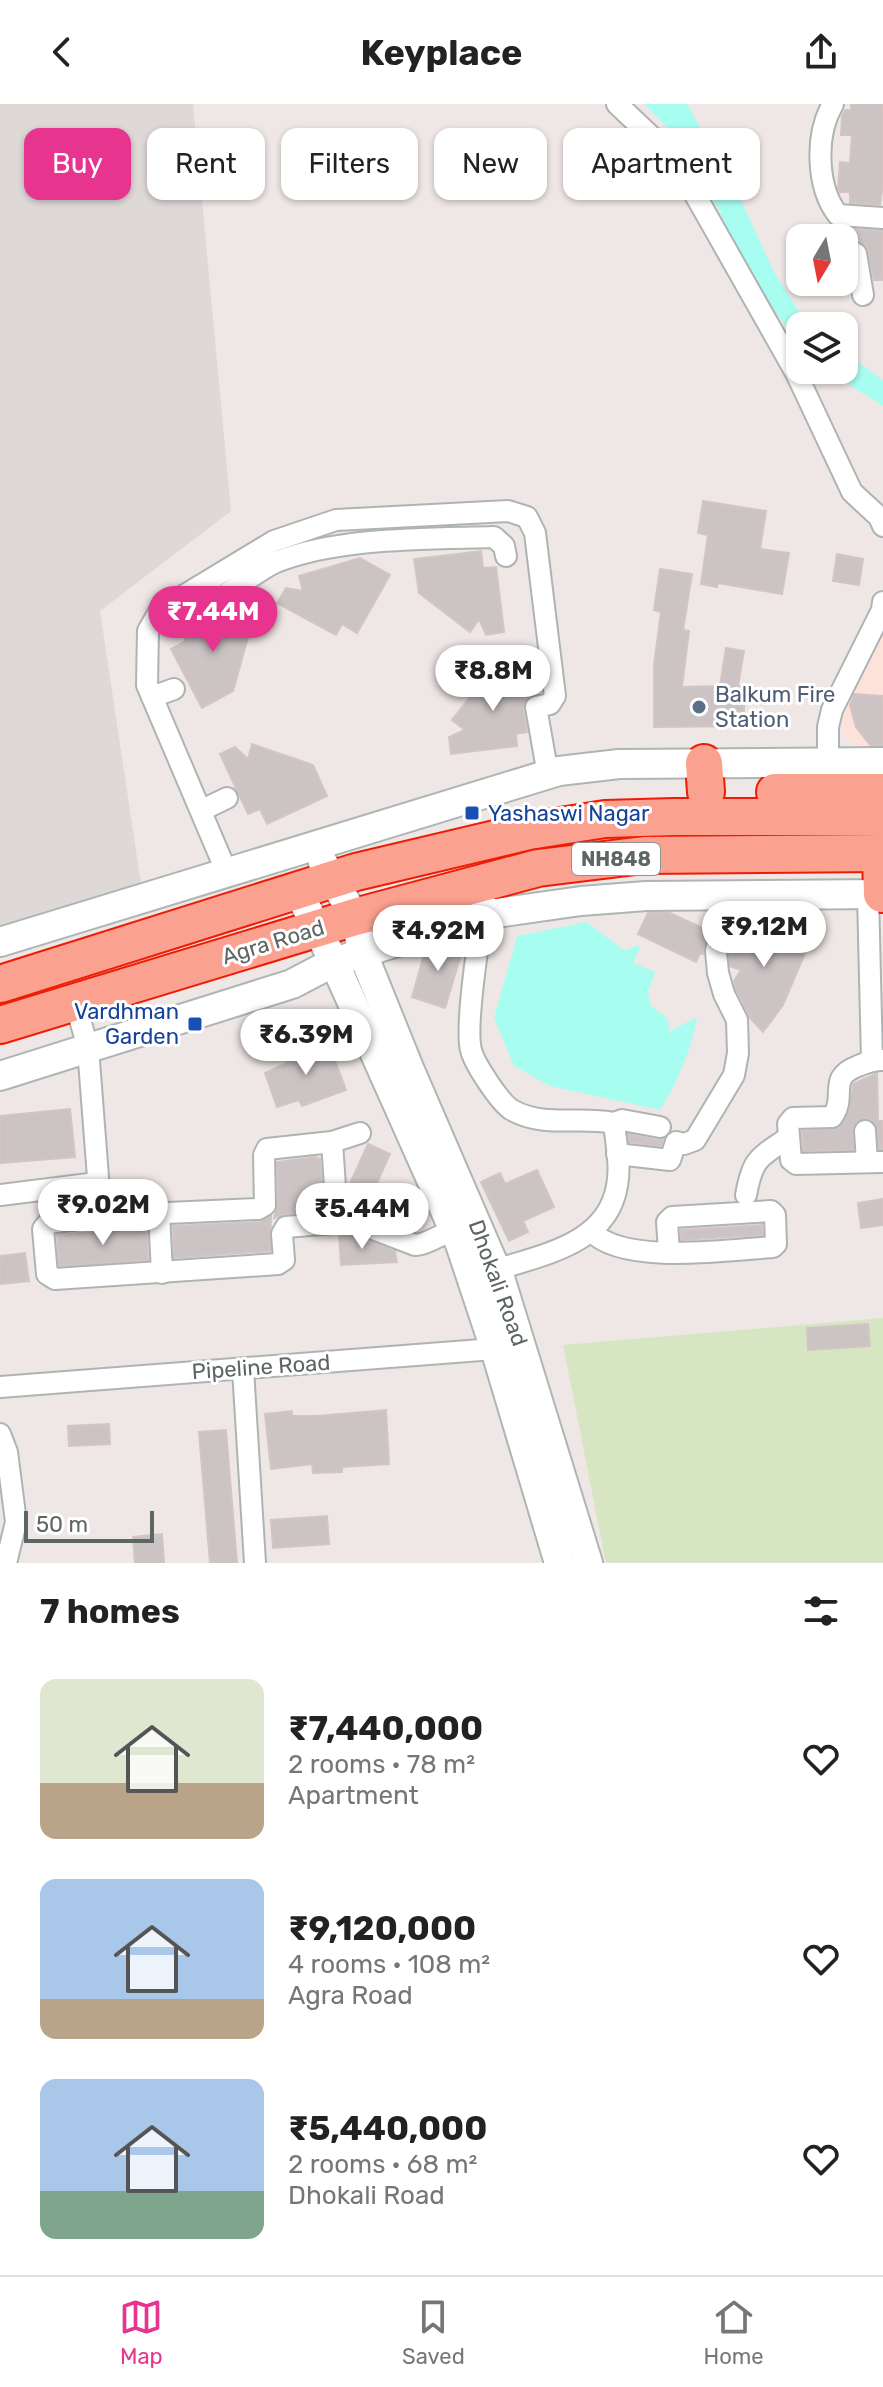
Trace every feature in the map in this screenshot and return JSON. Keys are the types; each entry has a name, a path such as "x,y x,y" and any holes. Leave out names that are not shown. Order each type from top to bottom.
{"highway":[{"name":"NH848","path":"315,885 529,831 605,819 705,778 879,785"},
{"path":"605,819 674,817 879,785"},
{"path":"878,894 882,853"},
{"name":"Agra Road","path":"0,1025 355,917 538,868 644,855 882,853"},
{"name":"Agra Road","path":"0,984 315,885"}],"street":[{"path":"617,104 657,142 689,184 796,373 852,492 879,517 883,526"},
{"path":"833,104 823,127 821,181 840,224"},
{"path":"838,215 883,218"},
{"path":"858,266 863,295"},
{"path":"227,873 147,685 148,631 160,610 274,541 336,520 508,511 527,517 535,533 555,696 550,704 534,699 548,775"},
{"path":"175,601 182,608 192,610 228,593 274,563 334,545 494,537 504,546 506,556"},
{"path":"828,761 828,727 832,710 882,610 883,602"},
{"path":"152,697 174,689"},
{"path":"0,942 548,775 619,764 705,778 828,761 879,785"},
{"path":"202,810 227,798"},
{"path":"314,847 315,885"},
{"path":"493,881 483,915 471,1012 471,1050 491,1085 510,1109 546,1122 600,1120 614,1123 622,1120 660,1127"},
{"name":"Dhokali Road","path":"315,885 355,917 363,954 409,1068 449,1190 453,1230 508,1348 588,1563"},
{"name":"Dhokali Road","path":"315,885 318,929 449,1190 496,1270 508,1348 559,1563"},
{"path":"617,1154 670,1160 676,1142 684,1144 695,1140 734,1075 738,1053 737,1020 721,983 716,951 720,932 738,894"},
{"path":"0,1076 292,984 334,962 483,915 620,898 878,894 877,1060 844,1071 840,1078 837,1111 832,1117 793,1118 788,1124 791,1160 796,1164 875,1162 865,1131"},
{"path":"75,1002 88,1048 101,1216"},
{"path":"496,1270 572,1245 592,1232 609,1210 617,1186 614,1123"},
{"path":"332,1142 337,1217 333,1223 286,1227 282,1234 284,1260 278,1264 55,1279 47,1274 43,1229 48,1223 101,1216 258,1209 265,1205 264,1155 267,1149 332,1142 360,1133"},
{"path":"746,1195 751,1170 757,1159 789,1137"},
{"path":"0,1195 97,1183"},
{"path":"592,1232 611,1245 628,1250 669,1252 773,1247 776,1244 775,1215 771,1211 672,1217 667,1222 669,1252"},
{"path":"159,1213 162,1273"},
{"path":"360,1224 415,1245 422,1245 432,1237 453,1230"},
{"name":"Pipeline Road","path":"0,1387 508,1348"},
{"path":"243,1369 255,1563"},
{"path":"0,1434 7,1452 16,1522 6,1563"}],"shaded area":[{"path":"0,104 193,104 195,128 147,128 147,200 202,200 231,511 100,611 141,884 0,927"},
{"path":"883,637 883,758 855,747 845,735 840,720 841,704 876,638"}],"green space":[{"path":"883,1318 883,1563 606,1563 563,1345"}],"water":[{"path":"644,104 687,104 701,128 668,128"},
{"path":"713,200 741,200 786,296 799,312 786,312 786,326 754,286"},
{"path":"858,362 883,380 883,406 849,384 858,384"},
{"path":"586,922 624,950 641,945 633,963 655,972 648,992 651,1006 668,1019 669,1032 697,1017 683,1065 660,1110 550,1086 514,1066 494,1018 517,936"}],"building":[{"path":"851,104 883,104 880,205 850,203 850,192 840,192 838,188 840,162 850,163 852,135 841,135 842,116 845,110 851,110"},
{"path":"858,229 883,231 882,280 874,280 867,247 859,241"},
{"path":"703,501 766,511 760,549 789,553 782,594 718,583 717,587 701,584 708,535 698,533"},
{"path":"481,551 483,568 496,567 504,632 486,635 479,619 470,632 419,593 414,559"},
{"path":"837,554 863,559 859,585 833,581"},
{"path":"360,558 390,575 357,633 342,624 336,635 277,603 286,588 303,591 299,576"},
{"path":"660,569 692,574 683,630 689,631 682,687 720,686 726,648 744,651 738,686 744,686 744,726 654,727 654,665 661,612 654,610"},
{"path":"240,601 247,613 235,626 250,630 233,691 202,708 171,649 186,641 180,630"},
{"path":"525,666 529,696 523,708 527,732 516,734 517,746 451,754 449,737 465,730 452,720 491,670"},
{"path":"854,694 883,696 883,745 870,745 856,727 850,705"},
{"path":"252,744 313,765 327,796 267,824 260,809 248,814 220,754 235,747 248,759"},
{"path":"648,913 670,913 707,930 703,954 700,953 696,962 638,934"},
{"path":"741,918 808,946 783,1005 763,1032 750,1018 736,989 734,981 741,970 730,966 732,936"},
{"path":"466,938 445,1008 412,997 425,951"},
{"path":"327,1040 346,1090 302,1106 299,1100 277,1107 265,1073 287,1063 284,1058"},
{"path":"877,1073 878,1121 883,1121 883,1149 879,1149 876,1124 865,1118 853,1126 853,1150 803,1151 802,1131 839,1128 849,1113 853,1084"},
{"path":"70,1109 75,1157 0,1163 0,1116"},
{"path":"628,1134 663,1139 661,1146 629,1142"},
{"path":"368,1144 390,1154 372,1194 416,1217 412,1230 364,1212 357,1211 350,1216 348,1188"},
{"path":"320,1159 324,1211 285,1214 274,1218 278,1205 277,1162"},
{"path":"537,1170 554,1207 523,1221 528,1232 509,1241 481,1182 500,1173 505,1184"},
{"path":"883,1199 883,1225 861,1228 858,1203"},
{"path":"271,1216 270,1251 174,1258 173,1226 259,1222"},
{"path":"347,1225 355,1236 395,1251 397,1262 341,1265 339,1234"},
{"path":"762,1225 763,1235 681,1240 681,1230"},
{"path":"147,1227 148,1260 59,1266 57,1235"},
{"path":"25,1253 29,1281 0,1284 0,1256"},
{"path":"868,1324 870,1346 808,1350 807,1328"},
{"path":"386,1410 389,1464 342,1467 342,1472 313,1473 312,1464 271,1469 265,1414 292,1411 292,1416 317,1416"},
{"path":"109,1424 110,1444 69,1446 68,1426"},
{"path":"226,1430 237,1563 210,1563 199,1432"},
{"path":"327,1516 329,1544 273,1548 271,1520"},
{"path":"162,1534 164,1563 135,1563 133,1537"}],"place":[{"name":"Balkum Fire Station","path":"699,707"},
{"name":"Yashaswi Nagar","path":"472,813"},
{"name":"Vardhman Garden","path":"195,1024"}]}
